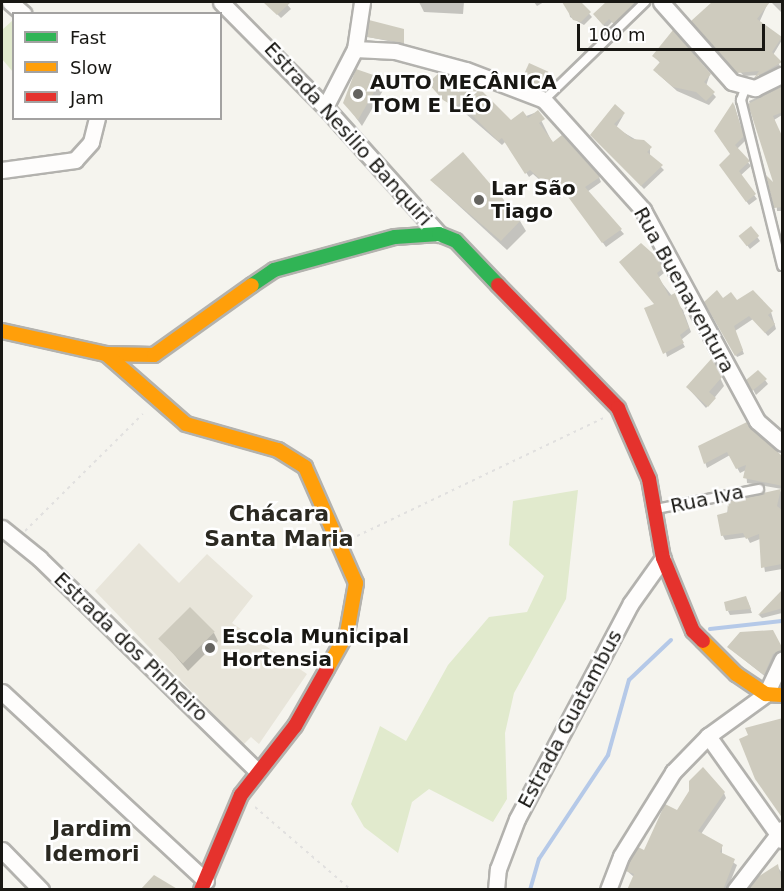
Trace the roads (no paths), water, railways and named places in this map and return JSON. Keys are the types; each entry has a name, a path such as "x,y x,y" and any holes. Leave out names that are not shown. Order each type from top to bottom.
{"street":[{"path":"10,2 22,12"},
{"name":"Estrada Nesilio Banquiri","path":"221,2 325,107 439,234 470,252 618,408 649,479 663,558 693,631 711,653 766,694"},
{"path":"325,107 355,49 362,2"},
{"path":"661,2 715,67 745,89 783,75"},
{"name":"Rua Buenaventura","path":"355,49 395,51 466,70 544,100 643,210 752,412 783,443"},
{"path":"2,170 75,160 91,142 96,120"},
{"path":"2,331 106,354 154,355 274,270 395,237 439,234"},
{"path":"2,692 204,885 241,795 257,771 295,726 354,615 356,583 343,543 312,475 294,459 202,430 155,402 106,354"},
{"name":"Estrada dos Pinheiro","path":"2,528 17,539 257,771"},
{"name":"Estrada Guatambus","path":"496,890 498,869 518,819 631,603 663,558"},
{"path":"608,890 648,806 708,736 766,694 783,658"},
{"path":"766,694 783,695"},
{"path":"708,736 780,833 735,890"},
{"path":"2,850 30,884 40,890"}],"lane":[{"path":"544,100 645,2"},
{"path":"745,89 741,100 783,266"},
{"name":"Rua Iva","path":"655,510 759,489"}],"waterway":[{"path":"710,629 782,621"},
{"path":"530,890 539,859 608,755 629,680 671,640"}],"place":[{"name":"AUTO MECÂNICA TOM E LÉO","path":"358,94"},
{"name":"Lar São Tiago","path":"479,200"},
{"name":"Escola Municipal Hortensia","path":"210,648"}],"district":[{"name":"Chácara Santa Maria","path":"279,526"},
{"name":"Jardim Idemori","path":"92,840"}]}
